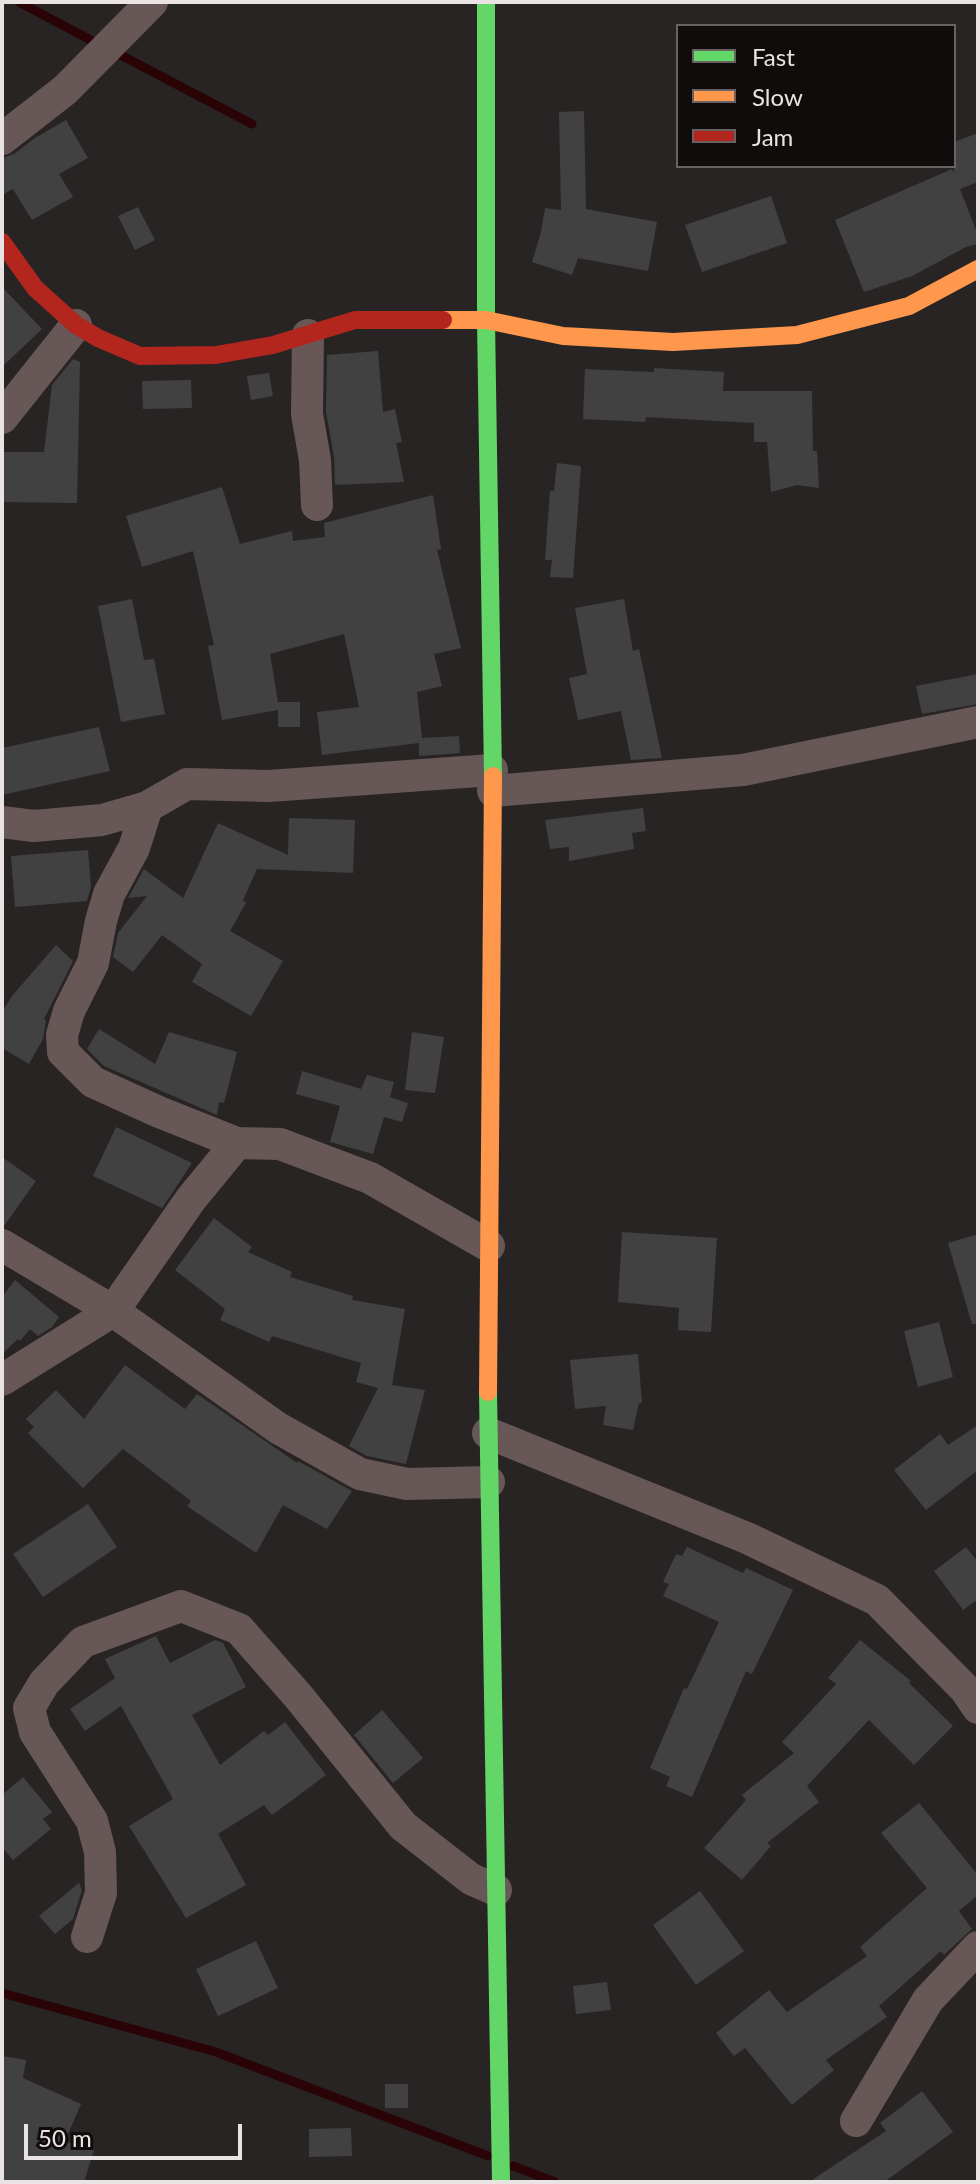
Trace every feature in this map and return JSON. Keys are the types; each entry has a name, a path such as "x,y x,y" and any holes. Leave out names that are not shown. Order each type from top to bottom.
{"main road":[{"path":"486,2 486,320 492,780 488,1433 501,2182"},
{"path":"2,242 35,288 76,325 140,356 216,355 273,345 355,320 486,320 563,336 673,342 797,335 909,306 978,269"}],"street":[{"path":"2,139 65,90 152,2"},
{"path":"2,418 76,325"},
{"path":"308,335 307,414 315,460 317,505"},
{"path":"2,822 34,826 102,820 147,807 187,784 269,786 743,770 978,722"},
{"path":"147,807 134,848 109,894 93,963 69,1011 62,1035 63,1052 93,1082 237,1143 280,1144 370,1178 489,1246"},
{"path":"2,1380 113,1311 191,1199 237,1143"},
{"path":"2,1245 113,1311 278,1428 360,1474 407,1484 489,1482"},
{"path":"488,1433 747,1538 877,1600 965,1689 978,1708"},
{"path":"87,1937 101,1893 100,1852 96,1836 92,1821 35,1732 29,1708 44,1683 83,1642 181,1606 239,1629 298,1696 403,1826 471,1879 496,1890"},
{"path":"856,2121 928,2000 978,1947"}],"building":[{"path":"584,111 586,209 657,222 648,271 578,258 572,275 532,262 545,208 561,210 559,112"},
{"path":"66,120 88,158 59,174 73,197 32,220 13,189 2,195 2,158 14,154"},
{"path":"978,133 978,182 960,189 978,235 978,244 966,247 912,276 864,292 835,220 952,169 954,173 956,141"},
{"path":"771,196 787,243 702,272 685,225"},
{"path":"138,207 155,240 135,250 118,216"},
{"path":"2,287 42,329 2,367"},
{"path":"378,351 383,412 395,409 402,442 396,443 404,482 335,485 334,457 326,412 327,355"},
{"path":"73,359 80,362 77,503 2,502 2,452 44,452 52,385"},
{"path":"654,368 724,372 723,391 812,391 813,451 817,451 819,488 797,485 771,492 767,442 754,442 754,423 646,417 645,422 583,419 585,369 654,372"},
{"path":"269,373 273,396 251,400 247,376"},
{"path":"191,380 192,408 143,409 142,381"},
{"path":"557,463 581,466 573,578 550,577 552,560 545,560 550,491 554,491"},
{"path":"222,487 240,544 292,531 293,541 325,537 324,523 433,495 441,549 437,550 461,648 434,654 442,686 417,692 422,738 459,736 460,753 419,756 419,743 322,755 317,712 359,707 344,634 270,654 278,702 300,702 300,727 278,727 278,710 222,720 208,646 214,645 193,551 142,567 126,516"},
{"path":"132,599 144,660 154,659 165,714 121,722 98,606"},
{"path":"624,599 633,651 639,649 662,758 631,760 621,711 578,720 569,678 587,674 575,608"},
{"path":"978,674 978,704 922,714 916,686"},
{"path":"99,727 110,771 2,795 2,748"},
{"path":"643,808 646,831 632,833 634,849 569,861 569,847 550,849 545,820"},
{"path":"289,818 355,820 353,873 257,869 243,900 246,903 230,931 283,961 251,1016 192,982 202,964 162,935 133,972 113,957 118,933 147,896 128,898 144,869 183,898 218,823 288,855"},
{"path":"88,850 91,887 87,901 15,907 11,856"},
{"path":"56,945 73,961 44,1019 43,1039 29,1064 2,1048 2,1012"},
{"path":"99,1029 155,1064 169,1032 237,1052 224,1103 219,1102 217,1115 104,1066 87,1049"},
{"path":"412,1032 444,1037 435,1093 405,1090"},
{"path":"302,1071 361,1089 367,1075 394,1082 390,1097 408,1103 402,1122 384,1117 373,1154 330,1142 340,1106 296,1094"},
{"path":"116,1127 192,1163 162,1208 93,1176"},
{"path":"2,1157 36,1181 4,1226 2,1226"},
{"path":"214,1218 252,1247 248,1252 292,1272 290,1277 353,1296 352,1300 405,1309 392,1385 425,1390 406,1464 367,1456 349,1446 378,1388 356,1382 361,1363 272,1336 269,1342 220,1320 225,1309 175,1270"},
{"path":"622,1232 717,1238 711,1332 678,1330 679,1308 618,1302"},
{"path":"978,1234 978,1324 972,1324 948,1243"},
{"path":"15,1280 59,1317 52,1327 38,1336 30,1329 2,1354 2,1297"},
{"path":"939,1322 953,1377 918,1387 904,1331"},
{"path":"638,1354 642,1403 639,1403 633,1430 603,1425 606,1406 575,1409 570,1360"},
{"path":"125,1365 185,1409 197,1394 297,1463 352,1491 327,1529 283,1505 256,1553 187,1506 191,1501 123,1449 83,1488 28,1433 34,1427 26,1419 56,1390 84,1419"},
{"path":"978,1425 978,1470 926,1510 894,1470 940,1434 948,1445"},
{"path":"88,1504 117,1547 43,1597 13,1554"},
{"path":"687,1547 743,1573 746,1568 793,1590 752,1674 746,1671 692,1797 666,1786 670,1777 650,1768 684,1688 687,1689 719,1622 663,1596 669,1584 663,1582 676,1554 682,1556"},
{"path":"966,1547 978,1562 978,1599 963,1610 934,1571"},
{"path":"156,1636 170,1663 215,1640 223,1643 246,1687 192,1715 220,1765 264,1731 268,1735 285,1722 326,1775 272,1815 264,1805 218,1834 246,1885 186,1918 129,1826 173,1799 121,1706 85,1731 70,1709 115,1678 105,1659"},
{"path":"860,1640 911,1681 909,1683 953,1726 914,1765 869,1720 807,1786 819,1802 767,1843 771,1846 742,1880 704,1848 746,1800 742,1795 794,1753 782,1742 836,1684 828,1678"},
{"path":"382,1710 423,1758 393,1783 354,1735"},
{"path":"23,1777 52,1812 43,1819 51,1829 13,1860 2,1847 2,1795"},
{"path":"919,1803 978,1875 978,1895 959,1911 972,1929 944,1955 941,1951 879,2006 887,2017 826,2060 834,2070 792,2105 745,2048 734,2056 716,2033 769,1990 787,2012 867,1956 860,1947 927,1888 881,1833"},
{"path":"79,1883 82,1890 73,1919 55,1934 39,1916"},
{"path":"700,1891 744,1951 696,1985 653,1925"},
{"path":"256,1941 278,1988 218,2016 196,1969"},
{"path":"607,1982 611,2010 576,2014 573,1986"},
{"path":"2,2056 26,2060 23,2078 81,2104 65,2141 94,2150 84,2182 2,2182"},
{"path":"385,2084 408,2084 408,2108 385,2108"},
{"path":"922,2091 953,2132 884,2182 809,2182 886,2131 880,2123"},
{"path":"351,2128 352,2156 309,2157 309,2129"}],"waterway":[{"path":"19,2 100,45"},
{"path":"113,51 252,124"},
{"path":"2,1993 216,2052 488,2156"},
{"path":"513,2166 555,2182"}],"traffic: fast":[{"path":"486,2 486,320 493,776"},
{"path":"488,1392 501,2182"}],"traffic: slow":[{"path":"443,320 486,320 563,336 673,342 797,335 909,306 978,269"},
{"path":"488,1392 493,776"}],"traffic: jam":[{"path":"2,242 35,288 76,325 140,356 216,355 273,345 355,320 443,320"}]}
